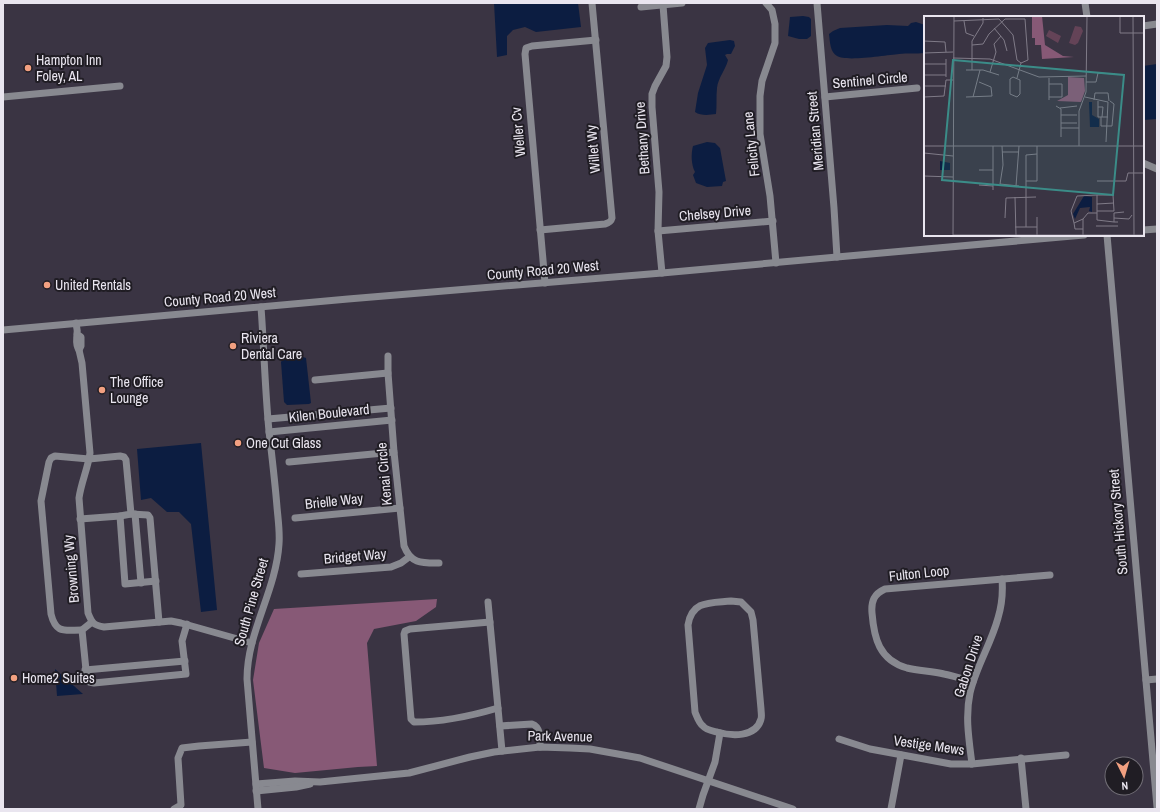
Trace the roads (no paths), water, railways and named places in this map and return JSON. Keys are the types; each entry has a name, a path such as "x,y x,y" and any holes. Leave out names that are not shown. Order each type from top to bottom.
{"street":[{"name":"Willet Wy","path":"540,230 608,224 611,221 612,214 592,3"},
{"path":"641,7 682,3"},
{"name":"Felicity Lane","path":"766,3 772,10 775,24 775,44 762,81 760,96 760,134 770,196 776,263"},
{"name":"Meridian Street","path":"817,3 837,257"},
{"path":"1086,3 1087,16"},
{"name":"Bethany Drive","path":"662,273 658,231 659,192 652,94 666,66 667,57 664,5"},
{"path":"1144,26 1157,24"},
{"name":"Weller Cv","path":"545,283 525,50 526,48 532,46 596,40"},
{"path":"3,97 120,86"},
{"name":"Sentinel Circle","path":"825,97 917,88"},
{"path":"1144,163 1157,168"},
{"name":"Chelsey Drive","path":"658,231 773,221"},
{"path":"1144,230 1157,229"},
{"name":"County Road 20 West","path":"3,330 1073,236"},
{"name":"South Hickory Street","path":"1107,236 1157,807"},
{"name":"South Pine Street","path":"258,809 247,679 248,660 275,570 279,542 268,419 261,307"},
{"name":"Browning Wy","path":"76,323 76,346 79,350 90,453 79,498 88,613 92,622"},
{"name":"Kenai Circle","path":"388,356 394,452 404,546 409,557"},
{"path":"315,380 388,373"},
{"name":"Kilen Boulevard","path":"268,419 391,408"},
{"path":"330,413 332,426"},
{"name":"Kilen Boulevard","path":"269,432 392,420"},
{"path":"289,462 394,452"},
{"path":"141,583 126,460 124,457 120,456 89,459 55,456 51,458 41,501 51,614 56,628 64,630 82,630 92,622 98,626 104,627 171,621 187,624 252,643"},
{"name":"Brielle Way","path":"295,518 400,508"},
{"path":"80,519 133,514 148,515 150,518 160,622"},
{"path":"120,516 125,584 156,582"},
{"path":"409,557 423,563 439,562"},
{"name":"Bridget Way","path":"301,574 391,567 401,563 409,557"},
{"name":"Fulton Loop","path":"973,682 945,674 907,668 887,656 876,640 874,631 872,601 875,595 885,589 1050,575"},
{"name":"Gabon Drive","path":"972,764 967,713 970,693 998,620 1002,602 1002,579"},
{"path":"725,601 741,602 747,604 753,620 761,718 757,730 743,734 729,735 720,733 702,726 695,712 688,625 690,609 705,603 725,601"},
{"path":"488,602 502,751"},
{"path":"490,622 405,630 411,719 414,722 420,722 463,717 498,708"},
{"path":"82,630 87,680 88,682 94,683 186,674 182,641 187,624"},
{"path":"86,670 185,661"},
{"path":"1146,680 1157,679"},
{"path":"500,726 535,725 539,729 540,747"},
{"path":"700,809 715,762 720,733"},
{"name":"Vestige Mews","path":"839,739 870,750 951,764 972,764 1022,758 1066,755"},
{"path":"174,809 181,805 178,758 182,748 252,742"},
{"name":"Park Avenue","path":"256,788 296,787 320,782 409,773 470,756 540,747 590,749 616,753 658,763 793,809"},
{"path":"891,809 901,755"},
{"path":"1022,758 1026,809"}],"water":[{"path":"494,3 578,3 581,27 536,32 525,27 513,30 507,36 507,55 497,57"},
{"path":"803,16 811,19 811,36 807,39 799,39 788,36 790,17"},
{"path":"916,22 924,25 924,53 867,58 842,58 833,52 831,46 829,34 840,28 887,25 908,26 911,23"},
{"path":"730,40 734,41 735,46 731,54 725,55 728,60 718,84 716,114 705,115 697,113 695,112 698,93 707,65 705,48 708,43"},
{"path":"1157,64 1157,119 1144,120 1144,66"},
{"path":"707,142 715,143 720,148 726,181 723,182 722,186 707,187 696,183 693,175 695,172 692,159 693,146"},
{"path":"306,358 311,403 287,405 284,402 281,362 283,359"},
{"path":"201,443 217,610 201,612 191,524 179,512 167,512 151,498 141,500 137,449"},
{"path":"55,669 83,694 57,696"}],"place":[{"name":"Hampton Inn Foley, AL","path":"28,68"},
{"name":"United Rentals","path":"47,285"},
{"name":"Riviera Dental Care","path":"233,346"},
{"name":"The Office Lounge","path":"102,390"},
{"name":"One Cut Glass","path":"238,443"},
{"name":"Home2 Suites","path":"14,678"}]}
